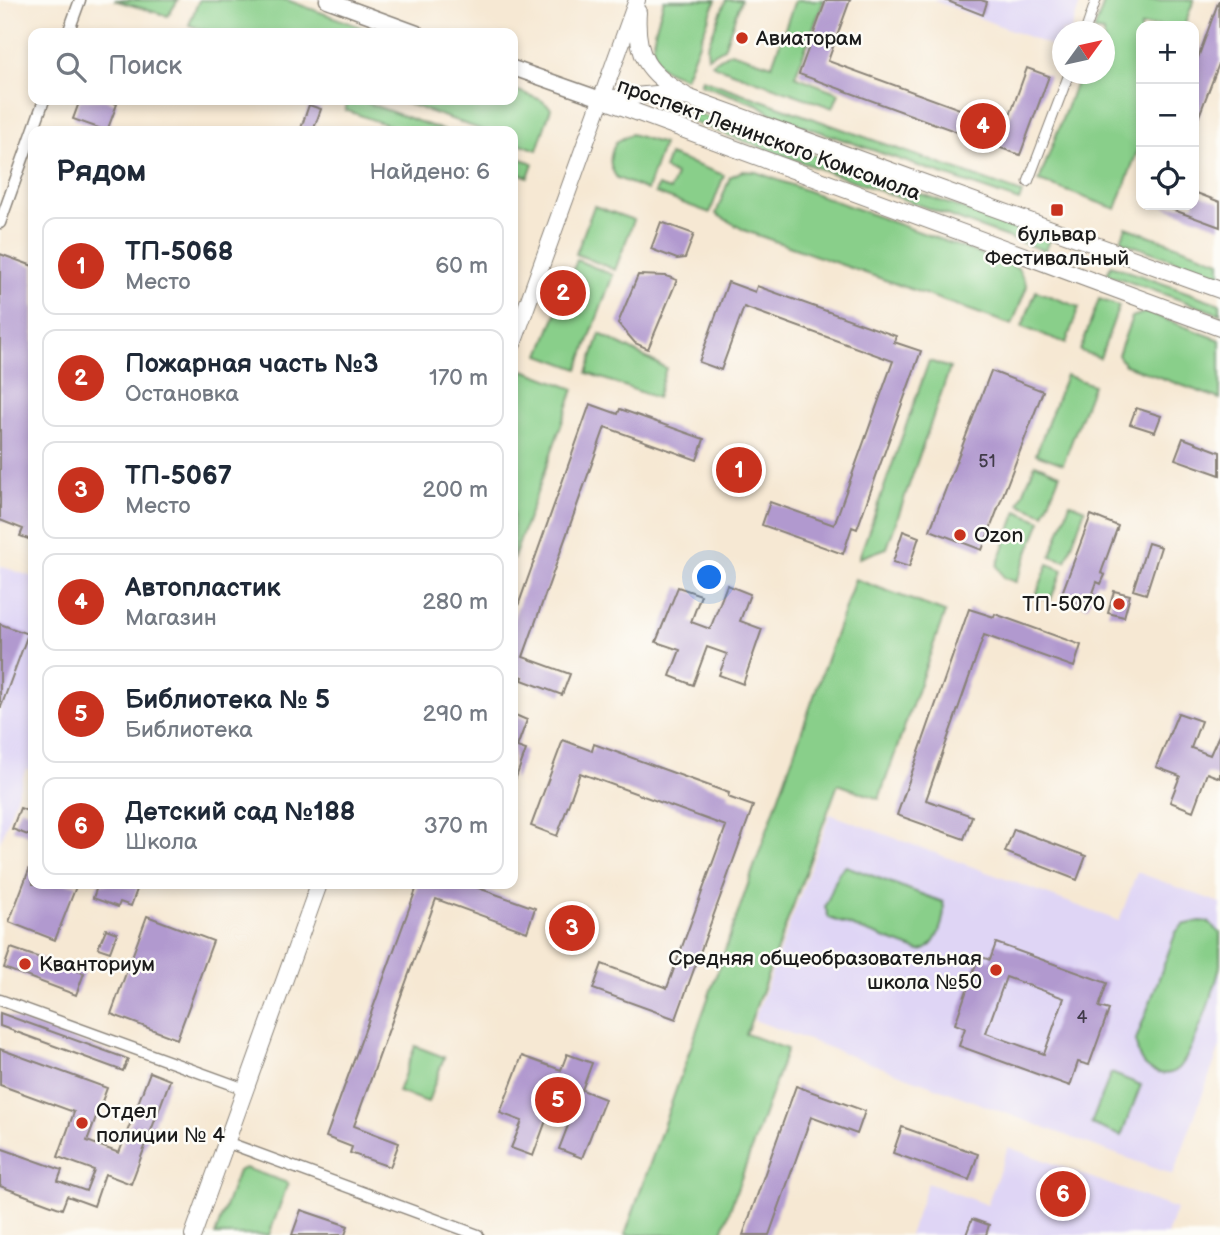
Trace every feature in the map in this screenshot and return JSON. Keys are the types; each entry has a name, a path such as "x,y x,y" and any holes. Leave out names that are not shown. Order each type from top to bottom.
{"main road":[{"path":"638,0 639,47 646,64 662,82 690,99"},
{"path":"518,330 638,0"},
{"name":"проспект Ленинского Комсомола","path":"601,99 656,94 690,99 1220,290"},
{"name":"проспект Ленинского Комсомола","path":"601,99 1220,328"},
{"path":"193,1235 317,889"}],"street":[{"path":"70,28 80,0"},
{"path":"327,0 403,28"},
{"path":"1088,21 1096,0"},
{"path":"518,70 601,99"},
{"path":"1028,182 1065,84"},
{"path":"35,126 42,105"},
{"path":"0,223 28,145"},
{"path":"0,1000 245,1089"},
{"path":"226,1142 478,1235"}],"shaded area":[{"path":"933,0 1081,0 1074,21 1052,21 1052,46"},
{"path":"0,566 28,575 28,769 0,843"},
{"name":"Средняя общеобразовательная школа №50","path":"830,814 1119,921 1137,872 1220,903 1220,1047 1173,1175 754,1020"},
{"path":"1008,1147 1176,1209 1167,1235 909,1235 928,1183 987,1205"}],"green space":[{"path":"114,0 178,0 168,16"},
{"path":"199,0 287,0 363,28 198,28 189,25"},
{"path":"664,0 716,0 685,78 664,69 657,63 654,55 654,37"},
{"path":"726,0 741,0 724,48 708,57 707,47"},
{"path":"795,0 824,0 795,76 839,93 833,108 712,63 731,52 772,65"},
{"path":"1105,0 1194,0 1186,21 1136,21 1136,155 1116,209 1039,181 1075,84 1115,84 1115,21 1098,21"},
{"path":"702,79 1022,193 1019,201 775,116 759,105 700,84"},
{"path":"518,91 541,100 551,108 537,150 518,143 518,126 471,126 411,105 518,105"},
{"path":"347,105 373,105 431,126 390,126 345,110"},
{"path":"690,113 1049,240 1045,251 692,122 688,118"},
{"path":"631,134 663,144 647,190 617,178 612,169 611,156 616,142"},
{"path":"669,155 724,175 710,213 655,193 658,186 670,190 676,175 664,169"},
{"path":"518,158 533,163 528,177 518,173"},
{"path":"742,171 756,172 1018,268 1027,286 1012,325 746,231 716,214 730,177"},
{"path":"594,206 634,220 615,270 576,254"},
{"path":"1126,227 1220,261 1220,277 1121,241"},
{"path":"577,260 613,275 578,369 540,355"},
{"path":"1111,265 1220,304 1220,314 1107,274"},
{"path":"1036,291 1079,307 1066,343 1022,327"},
{"path":"1099,299 1119,306 1100,358 1080,351"},
{"path":"1146,312 1220,340 1220,399 1125,365 1118,355 1132,317"},
{"path":"600,334 666,368 657,398 587,373"},
{"path":"929,361 950,368 887,548 859,558"},
{"path":"524,370 574,389 518,546 518,388"},
{"path":"1066,375 1093,385 1063,464 1036,454"},
{"path":"1035,464 1060,474 1044,514 1019,504"},
{"path":"1070,503 1085,509 1066,561 1051,556"},
{"path":"1017,511 1041,521 1016,582 1004,578 997,566"},
{"path":"1048,564 1063,570 1050,601 1036,595"},
{"path":"855,579 945,612 879,799 838,784 746,1034 787,1049 721,1235 625,1235"},
{"path":"846,866 943,902 939,932 925,950 919,951 829,918 825,907 839,872"},
{"path":"1209,922 1220,933 1218,974 1203,1020 1183,1063 1172,1072 1159,1073 1142,1062 1136,1040 1176,932 1183,925"},
{"path":"415,1046 444,1057 428,1102 398,1092"},
{"path":"1111,1073 1141,1085 1121,1136 1091,1124"},
{"path":"245,1168 288,1183 269,1235 215,1235 238,1171"}],"building":[{"path":"826,0 850,0 828,61 1006,126 1027,68 1049,76 1020,155 799,74"},
{"path":"945,0 981,0 987,2 983,15"},
{"path":"1219,0 1220,61 1199,116 1199,84 1199,55"},
{"path":"78,105 117,105 109,126 93,126 73,119"},
{"path":"309,105 321,109 315,126 302,126"},
{"path":"1199,194 1220,202 1220,227 1174,210 1199,210"},
{"path":"661,222 694,234 685,258 677,259 651,249"},
{"path":"0,254 28,264 28,539 20,536 23,529 0,520"},
{"path":"638,275 666,276 677,280 648,349 635,343 618,323"},
{"path":"728,282 755,292 757,286 896,336 894,342 921,351 857,529 852,527 843,554 762,525 770,502 834,525 893,361 744,307 721,370 699,362"},
{"path":"991,371 1043,391 982,550 930,530"},
{"path":"590,404 618,414 620,409 704,439 697,460 605,427 523,657 570,674 562,695 522,680 523,677 518,675 518,606"},
{"path":"1136,408 1161,416 1155,432 1130,424"},
{"path":"1183,438 1220,452 1220,475 1175,459"},
{"path":"736,456 749,460 742,484 728,479"},
{"path":"1091,515 1118,526 1101,573 1105,575 1101,584 1097,582 1088,607 1061,596"},
{"path":"903,531 919,537 909,567 893,562"},
{"path":"1148,543 1161,547 1146,594 1133,590"},
{"path":"727,585 750,594 740,621 762,629 743,684 719,675 727,654 707,647 693,685 670,676 680,650 656,642 678,587 701,595 691,622 710,629"},
{"name":"ТП-5070","path":"1114,591 1130,595 1124,617 1108,613"},
{"path":"969,609 994,617 995,614 1081,645 1074,667 984,635 926,800 972,816 964,839 897,815"},
{"path":"0,624 28,634 1,707 0,706"},
{"path":"1178,713 1201,721 1191,748 1210,755 1220,733 1220,778 1207,773 1193,811 1170,802 1180,776 1156,767"},
{"path":"518,716 527,720 518,744"},
{"path":"563,740 592,751 594,744 729,793 728,797 753,806 676,1019 593,989 602,964 667,988 726,826 580,773 557,836 531,826"},
{"path":"518,747 526,750 518,772"},
{"path":"20,808 28,811 28,835 12,829"},
{"path":"1014,829 1086,856 1077,880 1005,852"},
{"path":"28,872 28,889 75,889 55,940 9,922"},
{"path":"96,889 137,889 131,906 120,902 118,907 93,898"},
{"path":"416,889 481,889 535,908 527,932 436,899 354,1126 399,1143 390,1167 350,1153 352,1147 326,1137"},
{"path":"569,913 584,919 575,943 560,937"},
{"path":"147,916 213,941 177,1039 111,1014"},
{"path":"106,929 117,933 110,952 98,948"},
{"path":"996,943 1107,983 1099,1007 1109,1010 1089,1065 1078,1062 1070,1086 959,1046 965,1028 955,1024 979,956 990,960","holes":["1006,977 1064,998 1044,1054 986,1033"]},
{"path":"11,948 84,973 76,995 4,968"},
{"path":"0,1013 128,1059 123,1071 0,1026"},
{"path":"0,1049 107,1088 87,1141 119,1153 150,1072 170,1080 131,1184 105,1174 94,1206 67,1196 62,1209 0,1186 0,1148 62,1170 58,1181 86,1191 94,1170 58,1157 74,1112 0,1085"},
{"path":"567,1054 592,1063 582,1090 605,1099 582,1158 559,1149 569,1123 548,1115 533,1156 511,1148 522,1121 500,1113 522,1056 561,1070"},
{"path":"796,1086 865,1111 857,1134 811,1117 769,1235 743,1235"},
{"path":"902,1127 978,1154 969,1180 893,1153"},
{"path":"301,1210 348,1226 345,1235 292,1235"},
{"path":"972,1219 989,1225 986,1235 966,1235"}],"place":[{"name":"Авиаторам","path":"742,38"},
{"name":"Автопластик","path":"983,126"},
{"name":"бульвар Фестивальный","path":"1057,210"},
{"name":"Пожарная часть №3","path":"563,293"},
{"name":"ТП-5068","path":"739,470"},
{"name":"Ozon","path":"960,535"},
{"name":"ТП-5070","path":"1119,604"},
{"name":"ТП-5067","path":"572,928"},
{"name":"Кванториум","path":"25,964"},
{"name":"Средняя общеобразовательная школа №50","path":"996,970"},
{"name":"Библиотека № 5","path":"558,1100"},
{"name":"Отдел полиции № 4","path":"82,1123"},
{"name":"Детский сад №188","path":"1063,1194"}]}
